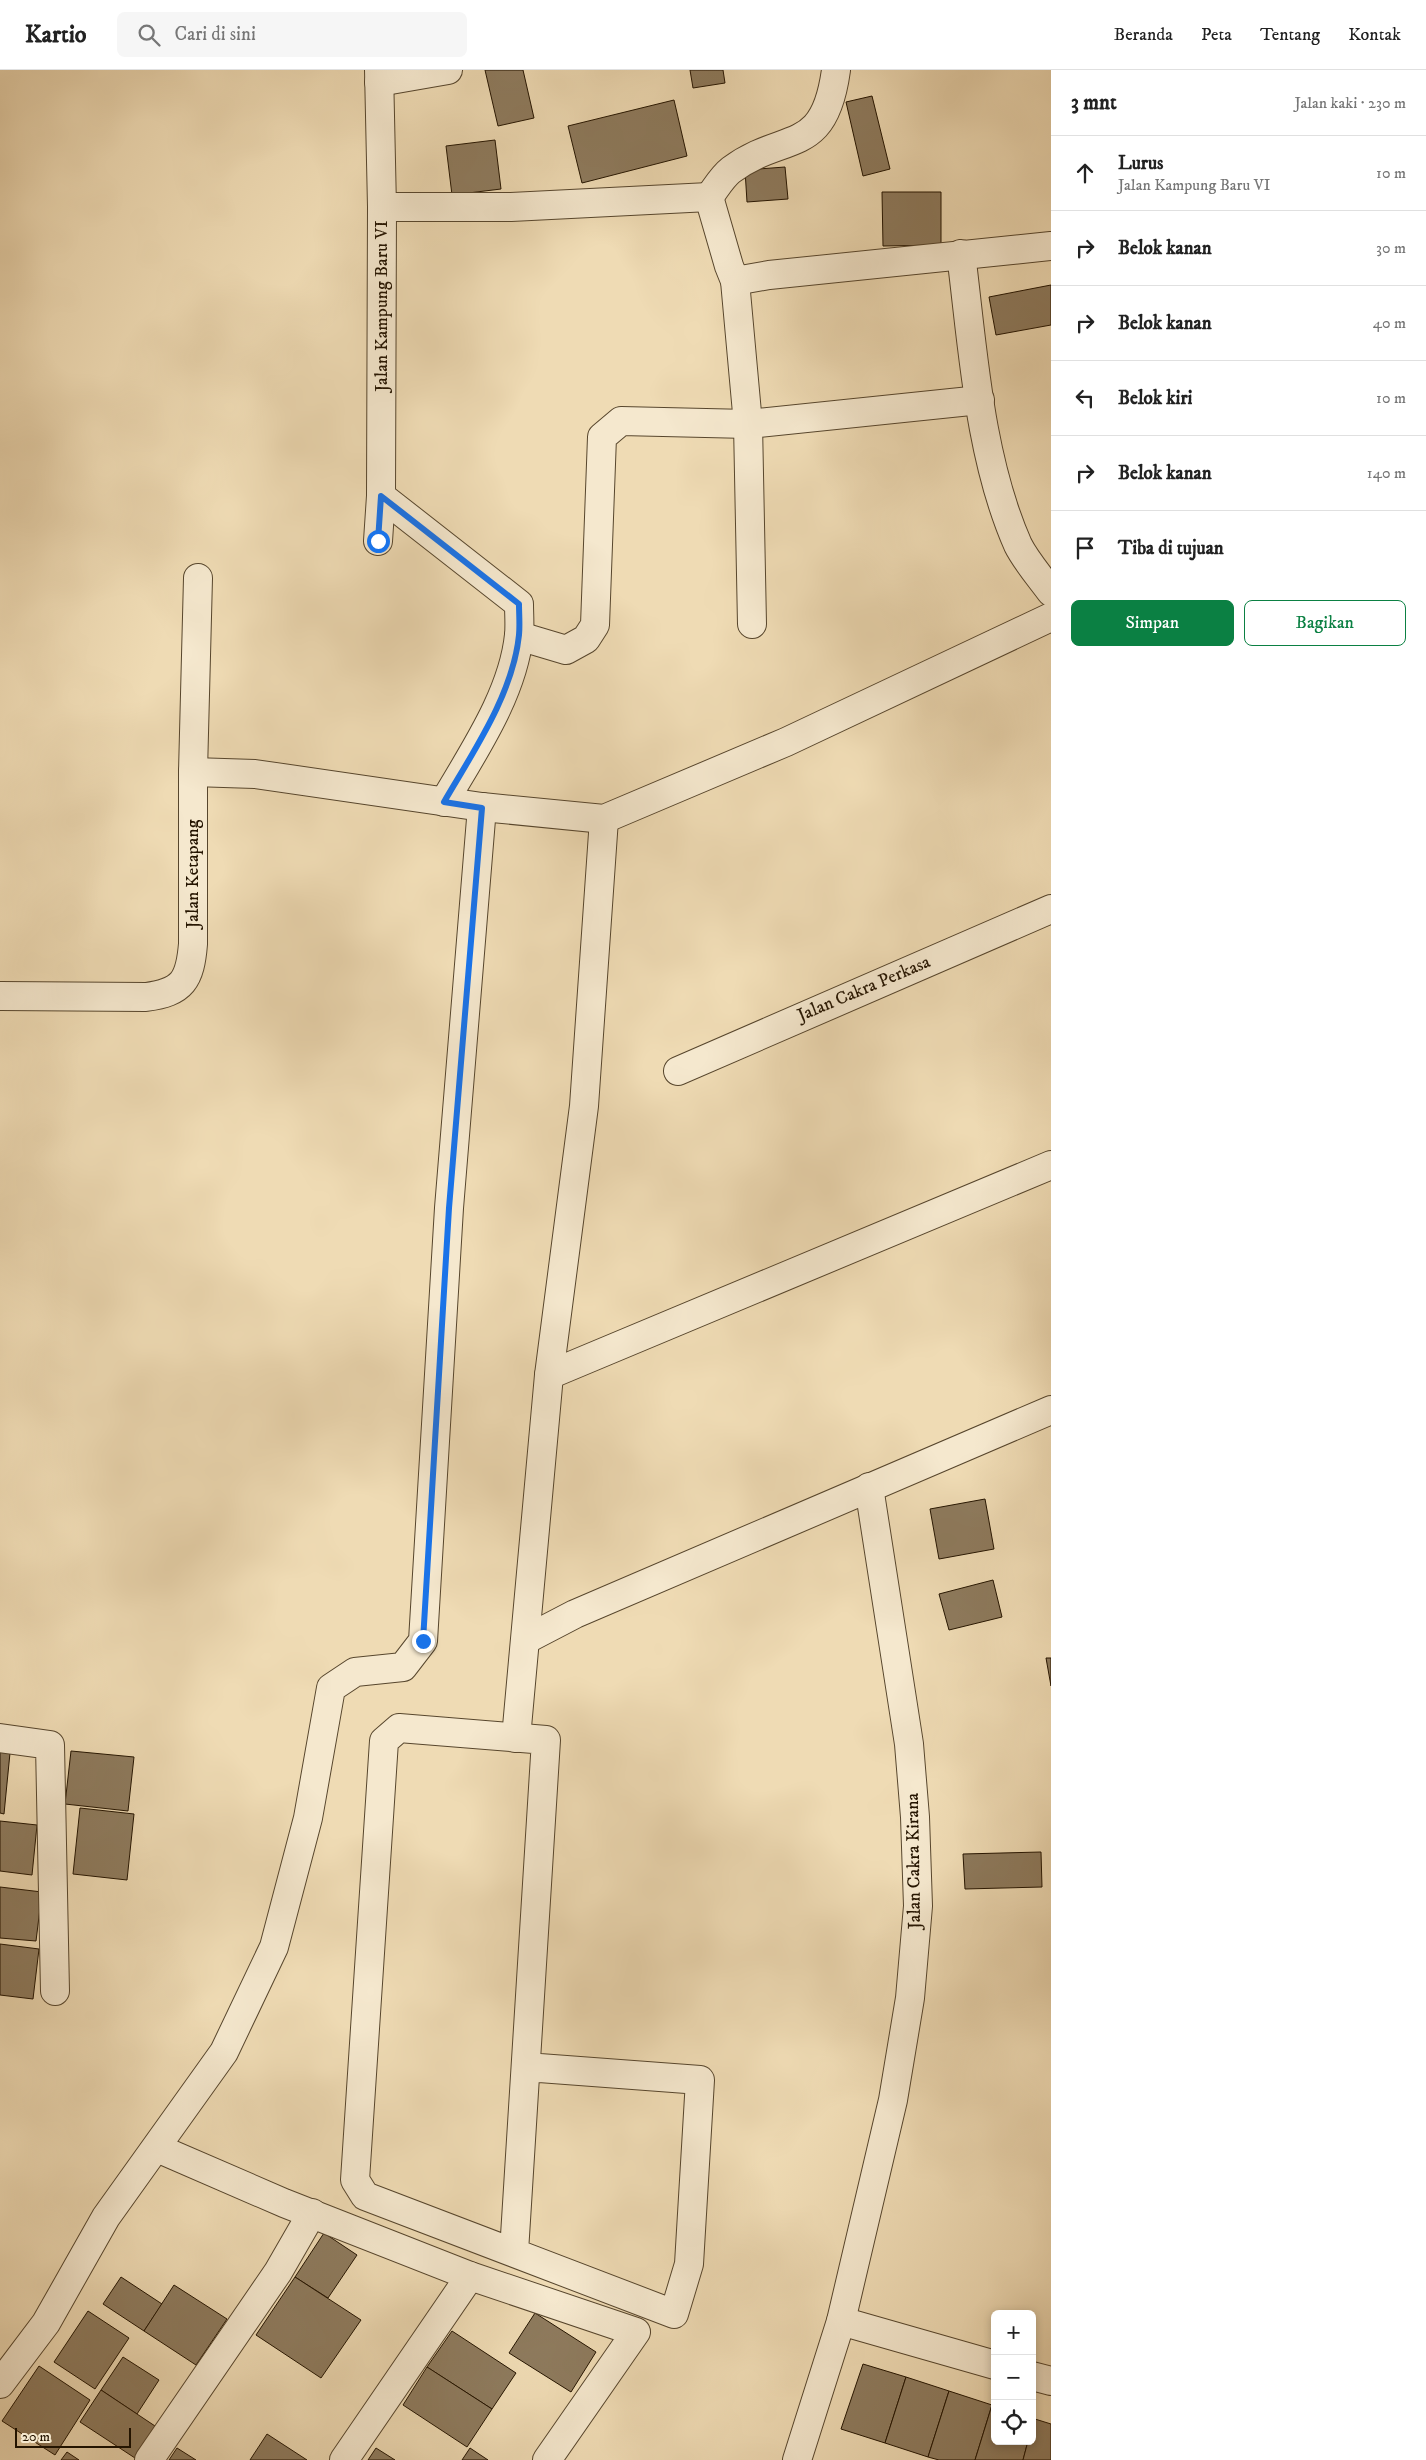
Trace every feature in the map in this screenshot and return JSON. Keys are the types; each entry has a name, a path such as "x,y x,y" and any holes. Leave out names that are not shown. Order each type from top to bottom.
{"street":[{"path":"379,76 448,70"},
{"path":"382,207 511,207 709,197 729,172 740,164 805,136 815,127 824,115 832,96 836,70"},
{"name":"Jalan Kampung Baru VI","path":"378,541 381,496 382,207 379,76"},
{"path":"709,197 724,252 735,281 748,424 752,624"},
{"path":"735,281 769,275 1051,246"},
{"path":"961,254 980,400 1004,509 1019,547 1051,592"},
{"path":"519,636 566,650 586,639 595,625 602,438 621,421 748,424 980,400"},
{"path":"381,496 519,604 519,636 511,668 492,721 444,802"},
{"name":"Jalan Ketapang","path":"0,996 146,997 166,994 177,988 184,980 191,962 193,944 198,578"},
{"path":"194,772 255,774 482,808 604,819 786,742 1051,617"},
{"path":"0,2384 46,2323 106,2217 224,2052 274,1947 308,1818 331,1688 354,1672 404,1667 423,1641 449,1208 482,808"},
{"path":"516,1738 527,1639 549,1374 584,1106 604,819"},
{"name":"Jalan Cakra Perkasa","path":"678,1071 1051,908"},
{"path":"549,1374 717,1306 1051,1164"},
{"path":"527,1639 575,1614 1051,1410"},
{"name":"Jalan Cakra Kirana","path":"797,2460 841,2321 893,2100 910,1998 918,1906 915,1817 909,1744 869,1487"},
{"path":"514,2252 546,1740 399,1728 384,1740 355,2180 365,2196 674,2314 689,2264 700,2080 526,2068"},
{"path":"0,1738 50,1746 55,1991"},
{"path":"157,2148 470,2276 636,2332 547,2460"},
{"path":"149,2460 278,2272 312,2213"},
{"path":"344,2460 470,2276"},
{"path":"841,2321 991,2364"},
{"path":"1036,2377 1051,2382"}],"building":[{"path":"485,70 523,70 534,118 498,126"},
{"path":"690,70 723,70 725,83 693,88"},
{"path":"872,96 890,169 863,176 846,102"},
{"path":"674,100 687,156 582,183 568,126"},
{"path":"495,140 501,189 452,195 446,146"},
{"path":"785,167 788,199 747,202 745,170"},
{"path":"882,192 941,192 941,245 883,246"},
{"path":"1051,285 1051,325 996,335 989,297"},
{"path":"985,1499 994,1549 939,1559 930,1509"},
{"path":"993,1580 1002,1617 949,1630 939,1594"},
{"path":"1046,1658 1051,1658 1051,1686"},
{"path":"71,1751 134,1757 128,1811 65,1804"},
{"path":"0,1752 10,1753 4,1814 0,1813"},
{"path":"80,1808 134,1814 127,1880 73,1874"},
{"path":"0,1821 37,1825 32,1875 0,1871"},
{"path":"1041,1852 1042,1887 965,1889 963,1854"},
{"path":"0,1887 42,1892 36,1941 0,1938"},
{"path":"0,1944 39,1949 33,1999 0,1995"},
{"path":"324,2233 357,2255 328,2298 295,2277"},
{"path":"121,2277 162,2304 144,2331 103,2304"},
{"path":"295,2277 361,2320 321,2378 256,2335"},
{"path":"174,2285 227,2319 196,2365 144,2331"},
{"path":"88,2311 129,2338 95,2389 54,2362"},
{"path":"535,2313 596,2352 571,2392 509,2353"},
{"path":"452,2331 516,2373 492,2409 427,2367"},
{"path":"123,2357 159,2380 137,2414 101,2390"},
{"path":"863,2364 906,2377 885,2443 841,2429"},
{"path":"39,2366 90,2400 55,2455 2,2421"},
{"path":"427,2367 492,2409 467,2447 403,2405"},
{"path":"906,2377 949,2391 928,2457 885,2443"},
{"path":"101,2390 158,2428 138,2460 80,2422"},
{"path":"949,2391 991,2405 975,2460 939,2460 928,2457"},
{"path":"991,2408 991,2445 1027,2445 1023,2460 975,2460"},
{"path":"1036,2419 1051,2424 1051,2460 1023,2460 1027,2445 1036,2445"},
{"path":"267,2434 307,2460 250,2460"},
{"path":"177,2448 196,2460 169,2460"},
{"path":"376,2448 395,2460 368,2460"},
{"path":"470,2448 488,2460 462,2460"},
{"path":"67,2452 79,2460 61,2460"}],"route":[{"path":"378,541 381,496 519,604 519,636 511,668 492,721 444,802 482,808 449,1208 423,1641"}]}
